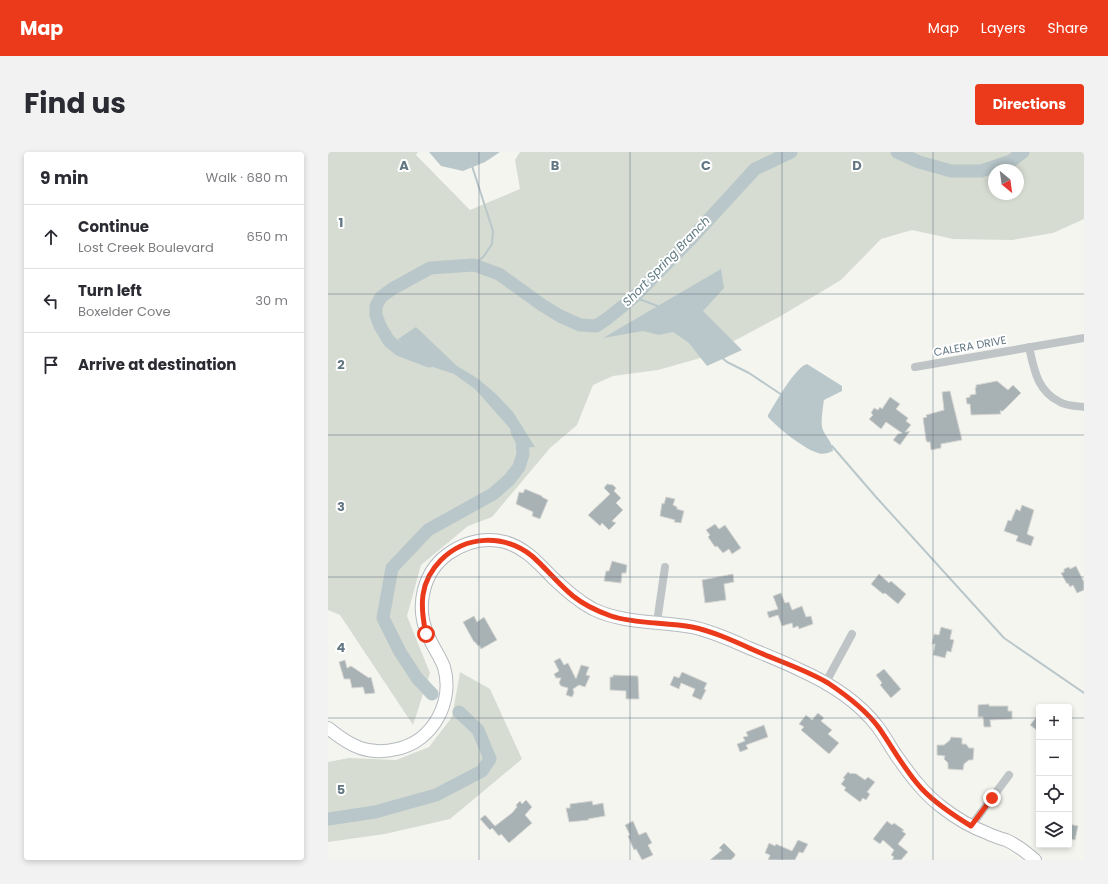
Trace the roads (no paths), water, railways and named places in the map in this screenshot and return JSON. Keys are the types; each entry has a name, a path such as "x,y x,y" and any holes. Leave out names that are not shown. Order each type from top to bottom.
{"street":[{"name":"CALERA DRIVE","path":"915,367 1084,338"},
{"path":"1029,347 1034,371 1044,391 1060,403 1084,407"},
{"path":"328,728 356,748 372,751 388,751 402,748 413,743 434,725 440,716 443,706 446,693 446,679 443,665 426,634 422,616 423,590 427,579 436,565 458,547 472,542 488,540 506,542 518,547 532,556 574,597 594,609 626,620 657,622 694,628 721,636 826,682 847,697 878,727 922,789 943,808 971,826 1008,841 1024,850 1035,860"},
{"path":"657,622 665,567"},
{"path":"826,682 852,634"},
{"path":"971,826 1009,775"}],"waterway":[{"name":"Short Spring Branch","path":"429,361 400,350 389,341 380,326 376,315 376,306 381,297 392,289 430,268 474,265 499,274 560,316 580,325 596,326 634,297 689,241 755,169 791,152"},
{"name":"Short Spring Branch","path":"897,152 919,162 951,171 981,171 1011,161 1023,152"},
{"path":"472,166 493,231 492,244 484,256 474,265"},
{"path":"634,297 660,307"},
{"path":"721,357 727,362 749,373 782,395"},
{"name":"Short Spring Branch","path":"432,694 417,678 400,652 383,618 392,568 428,530 493,494 509,480 519,467 523,454 522,441 517,431"},
{"path":"832,446 876,497 1004,638 1084,693"},
{"name":"Short Spring Branch","path":"328,819 375,812 436,795 482,771 490,759 478,730 459,712"}]}
